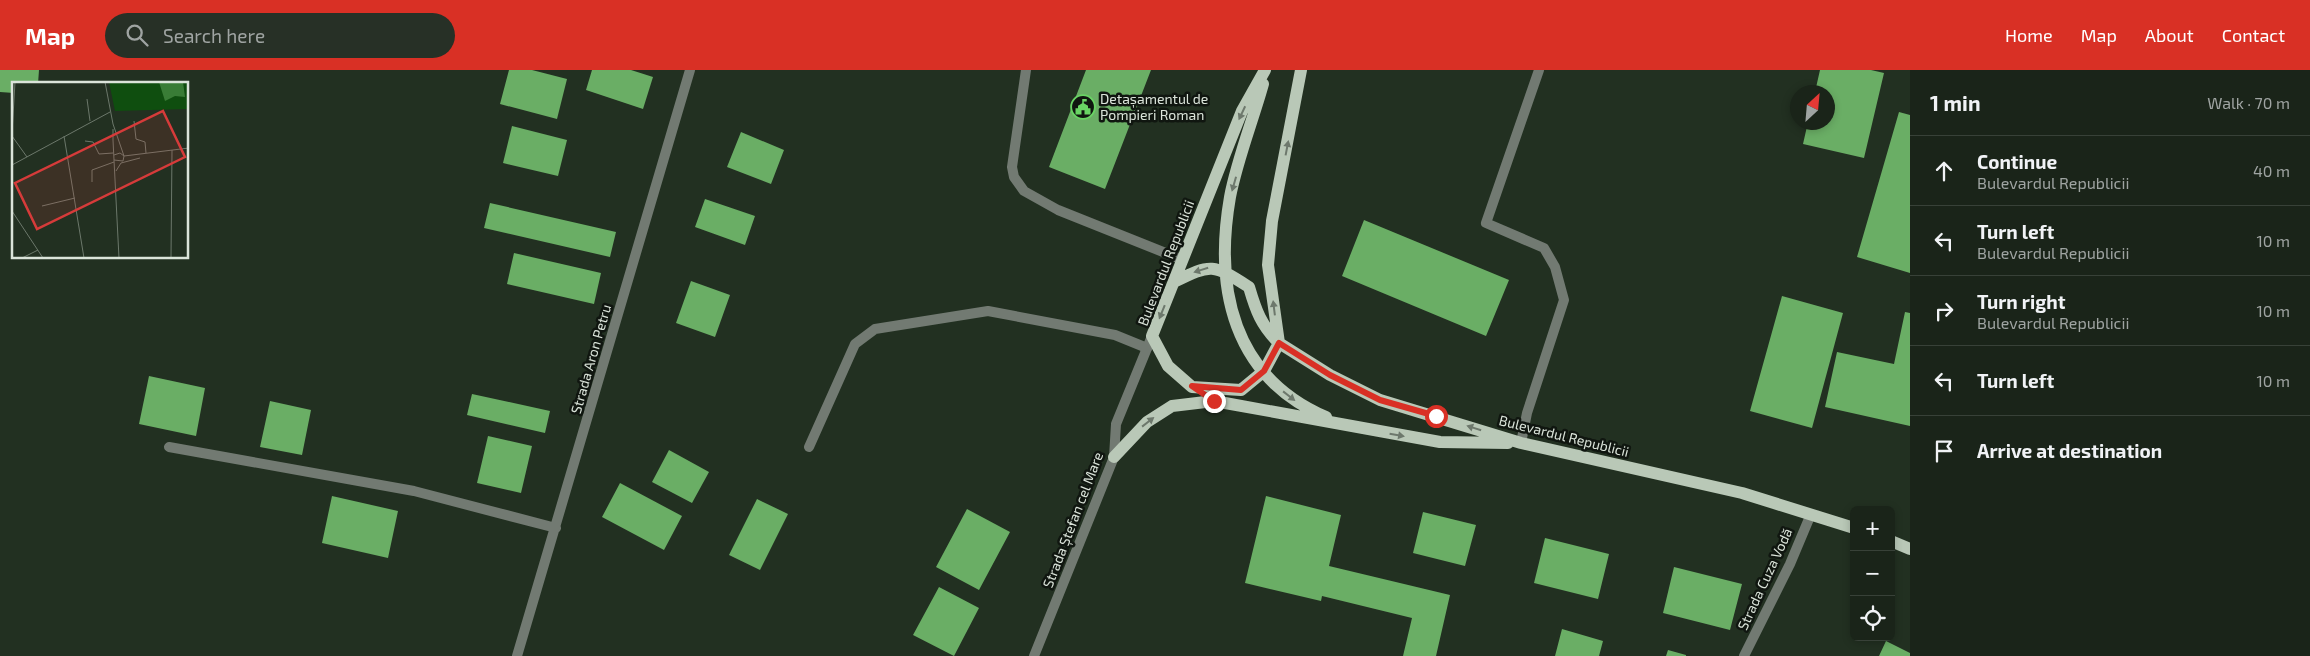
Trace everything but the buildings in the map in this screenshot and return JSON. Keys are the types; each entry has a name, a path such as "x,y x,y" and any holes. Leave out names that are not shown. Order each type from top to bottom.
{"main road":[{"name":"Bulevardul Republicii","path":"1214,401 1168,366 1152,336 1242,111 1266,70"},
{"name":"Bulevardul Republicii","path":"1266,70 1231,196 1223,254 1226,287 1234,320 1250,355 1275,384 1303,407 1349,426"},
{"path":"1192,386 1241,390 1264,371 1279,343 1268,265 1272,221 1302,70"},
{"path":"1174,282 1206,267 1225,272"},
{"name":"Bulevardul Republicii","path":"1225,272 1249,287 1258,316 1267,331 1279,343 1330,375 1380,400 1521,443 1742,493 1850,527"},
{"path":"1114,457 1146,422 1172,406 1214,401 1440,442 1521,443"},
{"path":"1895,543 1910,549"}],"street":[{"name":"Strada Aron Petru","path":"517,656 690,70"},
{"path":"1026,70 1012,166 1014,177 1024,191 1058,210 1183,260"},
{"path":"1521,443 1527,413 1564,300 1555,267 1544,248 1486,223 1539,70"},
{"path":"809,448 855,344 875,329 988,311 1115,335 1147,348"},
{"name":"Strada Ștefan cel Mare","path":"1034,656 1114,457 1116,424 1152,336"},
{"path":"169,447 414,491 556,528"},
{"name":"Strada Cuza Vodă","path":"1744,656 1790,564 1811,514"}],"place":[{"name":"Detașamentul de Pompieri Roman","path":"1083,107"}],"route":[{"path":"1214,401 1192,386 1241,390 1264,371 1279,343 1330,375 1380,400 1436,416"}]}
